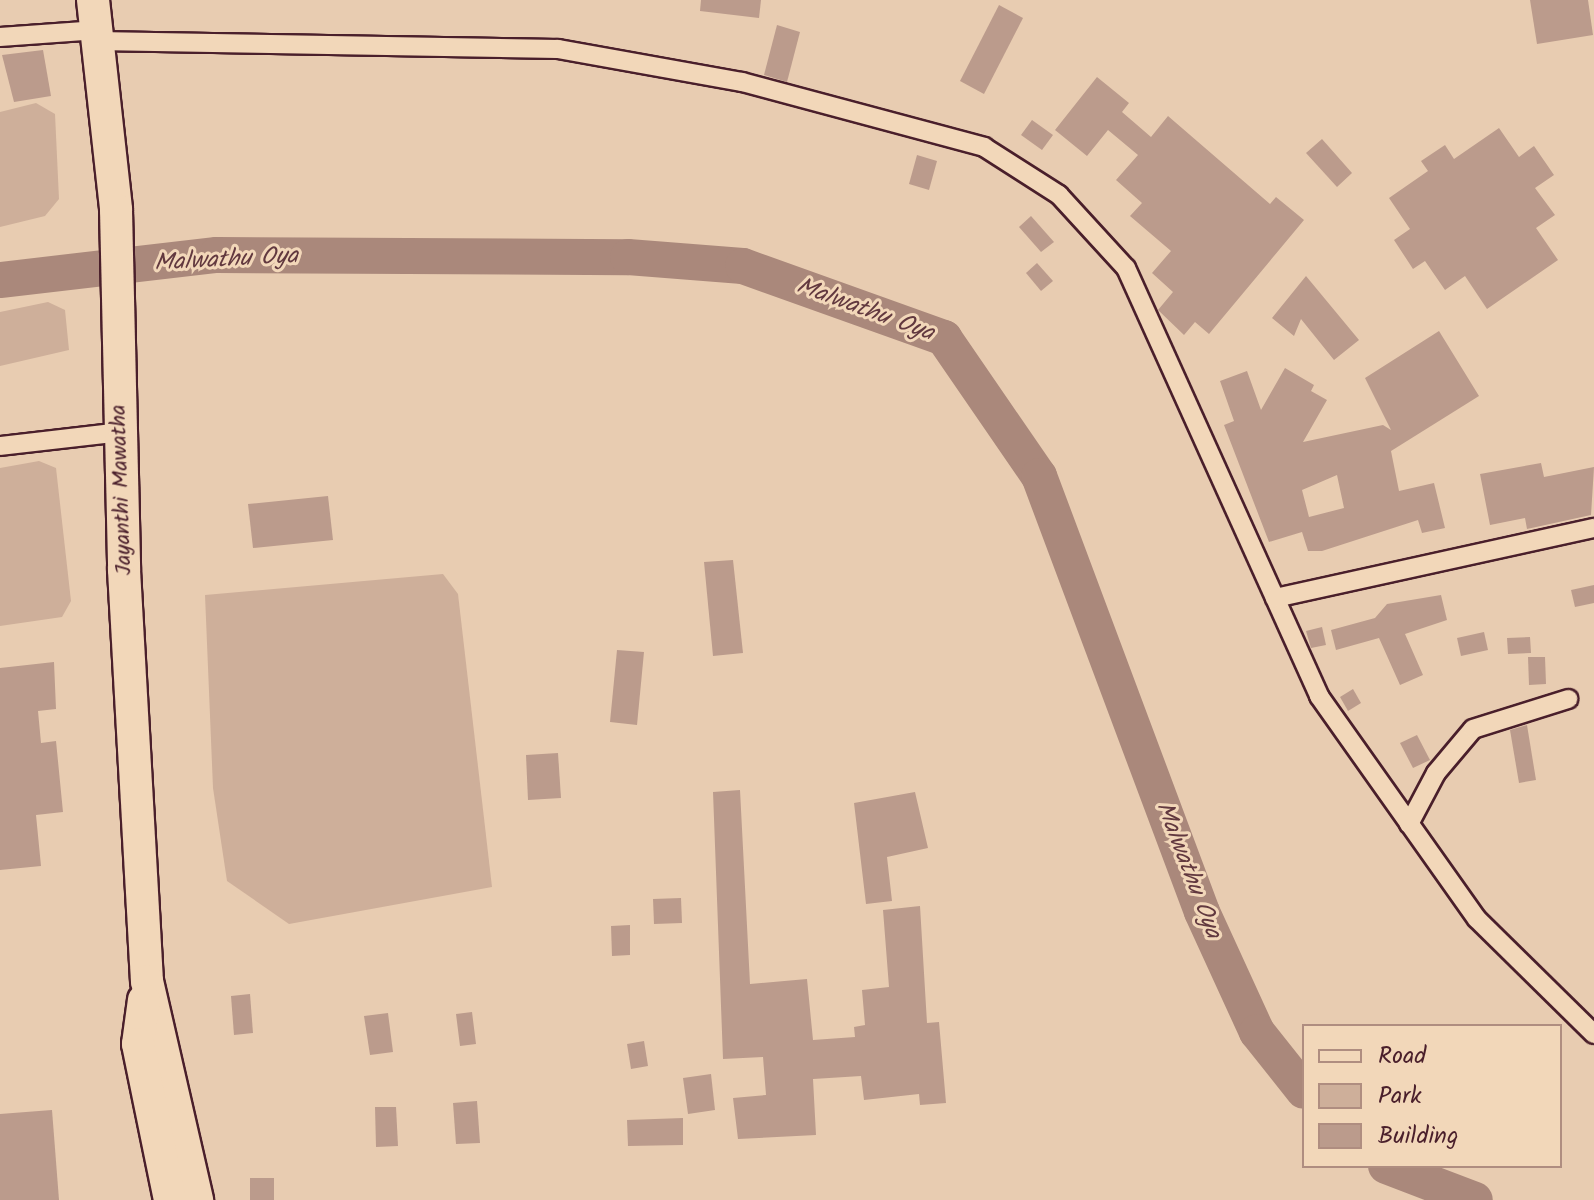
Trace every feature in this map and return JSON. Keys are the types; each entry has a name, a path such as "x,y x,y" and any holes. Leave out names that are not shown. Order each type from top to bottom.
{"highway":[{"name":"Jayanthi Mawatha","path":"93,0 90,36 108,133 147,981 197,1200"},
{"name":"Jayanthi Mawatha","path":"147,981 138,1044 170,1200"}],"street":[{"path":"0,37 90,36 558,49 742,82 984,147 1059,195 1126,268 1319,696 1477,919 1594,1034"},
{"path":"0,446 120,420"},
{"path":"1275,598 1594,528"},
{"path":"1409,824 1436,773 1473,729 1568,699"}],"green space":[{"path":"36,103 55,114 59,199 45,216 0,227 0,112"},
{"path":"48,302 65,310 69,350 0,366 0,312"},
{"path":"39,461 56,468 71,601 62,617 0,626 0,468"},
{"path":"443,574 458,594 492,887 289,924 227,881 213,788 205,595"}],"building":[{"path":"701,0 761,0 759,18 700,11"},
{"path":"1530,0 1588,0 1593,35 1537,44"},
{"path":"999,5 1023,18 984,94 960,81"},
{"path":"777,25 800,32 787,82 764,75"},
{"path":"43,50 51,96 14,102 2,55"},
{"path":"1097,77 1129,103 1122,112 1151,137 1168,116 1270,204 1276,197 1304,220 1209,334 1195,322 1184,335 1158,310 1173,292 1152,273 1171,251 1130,216 1142,203 1116,180 1138,155 1108,130 1087,156 1055,130"},
{"path":"1032,120 1053,135 1042,150 1021,135"},
{"path":"1499,128 1519,157 1534,146 1554,175 1535,188 1555,215 1536,228 1558,260 1487,309 1465,276 1445,290 1425,261 1413,269 1394,240 1410,229 1389,198 1428,171 1421,161 1445,145 1454,159"},
{"path":"1322,139 1352,173 1337,187 1306,153"},
{"path":"917,155 937,161 929,190 909,184"},
{"path":"1031,216 1054,242 1041,252 1019,227"},
{"path":"1037,263 1053,281 1041,291 1026,273"},
{"path":"1306,276 1359,340 1334,360 1301,319 1294,336 1272,318"},
{"path":"1439,331 1479,396 1391,451 1399,491 1434,483 1445,528 1422,533 1418,520 1322,551 1308,551 1302,532 1269,542 1224,425 1234,421 1220,381 1247,371 1261,410 1285,368 1314,385 1311,391 1327,400 1303,442 1383,425 1391,430 1365,378","holes":["1337,475 1344,508 1309,517 1302,490"]},
{"path":"1541,463 1544,477 1594,467 1591,515 1527,529 1525,518 1490,525 1480,474"},
{"path":"328,496 333,540 253,548 248,504"},
{"path":"733,560 743,653 713,656 704,562"},
{"path":"1594,585 1594,603 1575,607 1571,590"},
{"path":"1441,595 1447,620 1405,634 1423,675 1400,685 1379,638 1336,650 1331,630 1375,618 1387,604"},
{"path":"1322,627 1326,645 1311,648 1306,631"},
{"path":"1484,632 1488,650 1461,656 1457,638"},
{"path":"1530,637 1531,653 1508,654 1507,638"},
{"path":"617,650 644,652 637,725 610,722"},
{"path":"1528,657 1545,657 1546,684 1529,685"},
{"path":"54,662 56,709 38,711 41,743 56,741 63,812 36,815 41,866 0,870 0,668"},
{"path":"1353,689 1361,703 1348,711 1340,697"},
{"path":"1527,725 1536,780 1519,783 1510,730"},
{"path":"1417,735 1430,760 1413,768 1400,743"},
{"path":"558,753 561,798 528,800 526,755"},
{"path":"740,790 750,984 807,979 813,1040 855,1037 854,1027 865,1025 862,990 889,987 883,910 920,906 927,1023 939,1022 946,1103 920,1105 919,1094 864,1100 861,1076 813,1079 816,1135 738,1139 733,1098 766,1095 763,1057 723,1059 713,792"},
{"path":"915,792 928,848 887,857 892,901 866,904 854,803"},
{"path":"681,898 682,923 654,924 653,899"},
{"path":"630,925 630,955 612,956 611,926"},
{"path":"250,994 253,1033 234,1035 231,996"},
{"path":"472,1012 476,1044 460,1046 456,1014"},
{"path":"388,1013 393,1052 370,1055 364,1016"},
{"path":"644,1041 648,1066 631,1069 627,1044"},
{"path":"711,1074 715,1110 688,1114 683,1078"},
{"path":"477,1101 480,1143 456,1144 453,1103"},
{"path":"375,1107 396,1107 398,1146 376,1147"},
{"path":"52,1110 59,1200 0,1200 0,1114"},
{"path":"683,1118 683,1145 628,1146 627,1120"},
{"path":"250,1178 274,1178 274,1200 250,1200"}],"waterway":[{"name":"Malwathu Oya","path":"0,280 217,255 628,257 743,266 944,338 1039,476 1202,912 1257,1032 1302,1088"},
{"name":"Malwathu Oya","path":"1391,1168 1475,1200"}]}
